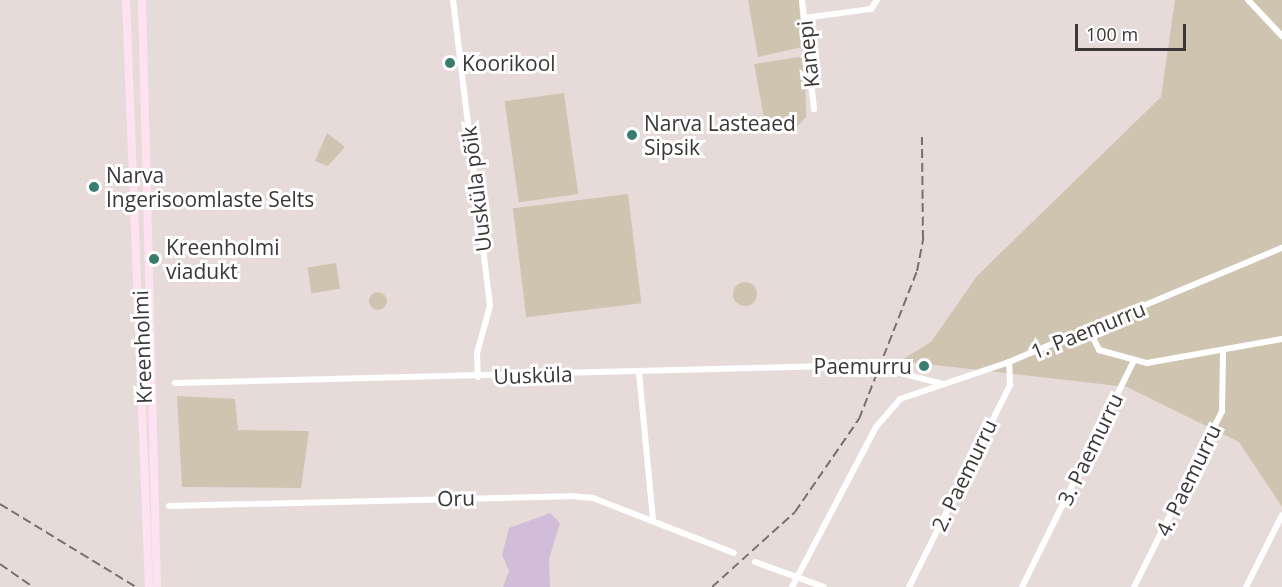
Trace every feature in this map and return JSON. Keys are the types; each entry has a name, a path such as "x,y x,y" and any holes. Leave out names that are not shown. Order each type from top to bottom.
{"main road":[{"name":"Kreenholmi","path":"126,0 157,587"},
{"name":"Kreenholmi","path":"142,0 150,447 149,587"},
{"path":"127,32 144,31"}],"street":[{"name":"Uusküla põik","path":"453,0 490,306 477,353 478,376"},
{"name":"Kanepi","path":"802,0 814,109"},
{"path":"804,18 871,9 877,0"},
{"path":"1248,0 1282,36"},
{"name":"1. Paemurru","path":"796,578 884,414 900,399 1009,362 1282,248"},
{"path":"1089,330 1099,350 1132,362 1223,351 1282,339"},
{"name":"4. Paemurru","path":"1134,587 1222,411 1223,351"},
{"name":"2. Paemurru","path":"909,587 1010,385 1009,362"},
{"name":"3. Paemurru","path":"1022,587 1132,362"},
{"name":"Uusküla","path":"175,383 869,365 889,373 944,384"},
{"path":"639,372 653,521"},
{"name":"Oru","path":"169,506 570,496 593,498 734,553"},
{"path":"1246,587 1282,515"},
{"path":"754,562 824,587"},
{"path":"792,587 796,578"}],"shaded area":[{"path":"748,0 799,0 802,47 758,57"},
{"path":"1175,0 1282,0 1282,507 1239,442 1127,387 900,361 931,342 977,276 1161,97"},
{"path":"799,57 805,61 806,117 793,131 767,134 754,64"},
{"path":"564,93 578,194 519,202 505,101"},
{"path":"327,133 345,147 328,166 315,161"},
{"path":"628,194 641,303 526,317 513,208"},
{"path":"336,263 340,289 311,293 307,268"},
{"path":"745,282 753,286 757,294 753,302 745,306 737,302 733,294 737,286"},
{"path":"378,292 384,295 387,301 384,307 378,310 372,307 369,301 372,295"},
{"path":"177,396 235,399 238,430 309,431 301,488 182,487"},
{"path":"550,513 560,523 549,559 550,587 503,587 509,571 502,555 509,528"}],"railway":[{"path":"712,587 795,512 859,419 917,271 923,239 922,137"},
{"path":"0,504 136,587"},
{"path":"0,564 33,587"}],"place":[{"name":"Koorikool","path":"450,63"},
{"name":"Narva Lasteaed Sipsik","path":"632,135"},
{"name":"Narva Ingerisoomlaste Selts","path":"94,187"},
{"name":"Kreenholmi viadukt","path":"154,259"},
{"name":"Paemurru","path":"924,366"}]}
